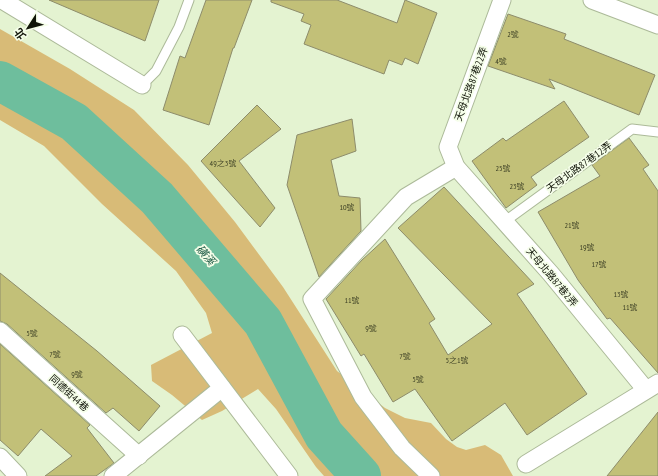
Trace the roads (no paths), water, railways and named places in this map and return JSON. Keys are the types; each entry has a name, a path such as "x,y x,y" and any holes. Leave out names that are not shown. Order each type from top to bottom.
{"street":[{"path":"2,0 142,85"},
{"name":"天母北路87巷22弄","path":"456,167 448,147 502,0"},
{"path":"592,0 658,25"},
{"path":"431,476 402,448 363,397 312,299 406,197 456,167"},
{"name":"天母北路87巷2弄","path":"456,167 652,386 526,464"},
{"name":"同德街44巷","path":"0,331 139,456"},
{"path":"182,335 289,476"},
{"path":"113,476 222,388"},
{"path":"0,457 18,476"}],"lane":[{"path":"142,85 156,71 179,27 189,0"},
{"name":"天母北路87巷12弄","path":"504,222 632,129 658,132"}],"waterway":[{"name":"磺溪","path":"0,81 74,122 157,198 263,322 324,435 361,476"}]}
